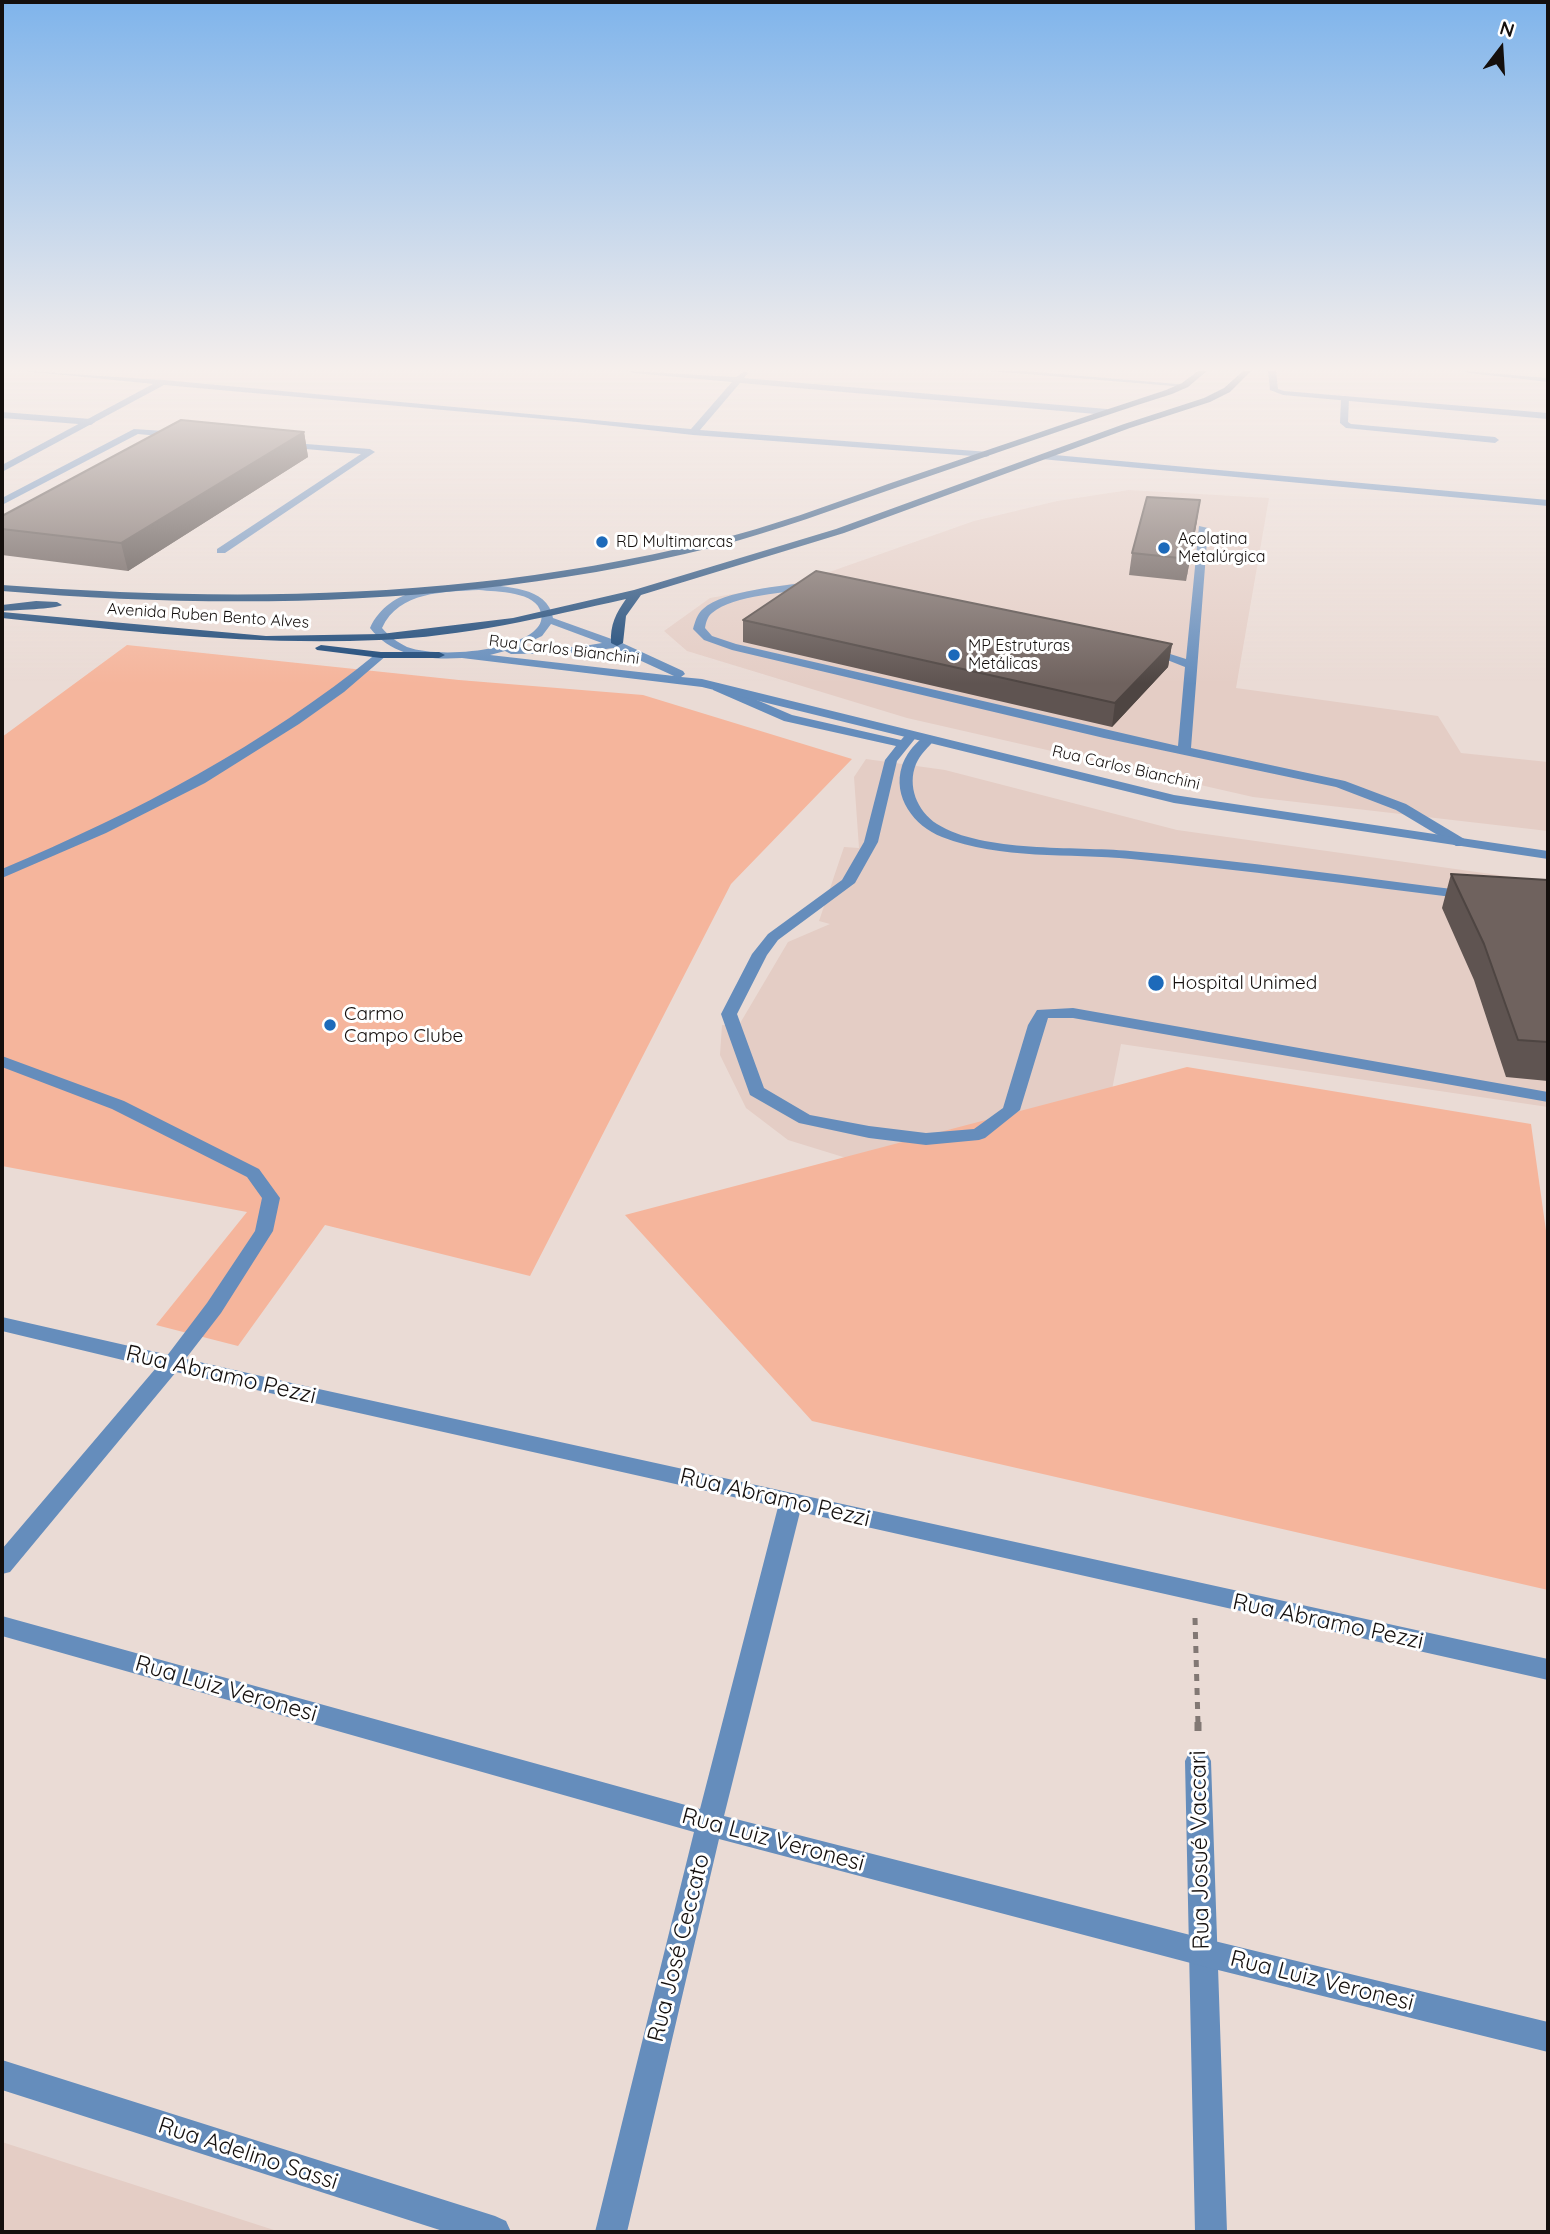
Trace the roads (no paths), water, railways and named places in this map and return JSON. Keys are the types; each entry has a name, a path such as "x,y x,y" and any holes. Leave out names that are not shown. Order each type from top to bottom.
{"main road":[{"name":"Avenida Ruben Bento Alves","path":"2,588 135,599 329,599 445,589 569,573 714,544 924,475"},
{"name":"Avenida Ruben Bento Alves","path":"2,615 266,639 381,637 550,617 840,531 994,475"},
{"path":"617,643 615,630 619,617 637,593"},
{"path":"164,611 273,607 329,599"},
{"path":"2,608 36,604 96,608"},
{"path":"266,639 381,655 439,655"}],"street":[{"path":"2,502 52,475"},
{"path":"221,551 335,475"},
{"path":"1244,475 1548,503"},
{"path":"1184,750 1203,528"},
{"path":"826,583 727,602 710,609 701,618 699,629 708,638 732,647 1352,788 1401,807 1461,843"},
{"name":"Rua Carlos Bianchini","path":"381,637 376,628 378,617 401,601 445,589 479,587 505,590 527,595 541,602 550,617 617,643 661,667 702,683 907,740 929,739 1174,799 1548,855"},
{"path":"490,652 532,638 546,627 550,617"},
{"path":"381,637 411,651 439,655 578,650 617,643"},
{"path":"1138,647 1191,665"},
{"path":"2,874 154,806 295,722 381,655"},
{"name":"Rua Carlos Bianchini","path":"463,655 702,683"},
{"path":"929,739 917,748 905,771 907,801 923,821 945,834 982,842 1057,851 1127,854 1478,896"},
{"path":"907,740 891,760 871,842 848,883 773,937 760,954 729,1014 755,1091 805,1119 869,1132 926,1139 979,1134 1011,1110 1036,1024 1042,1013 1073,1013 1548,1097"},
{"path":"885,784 905,784"},
{"path":"2,1061 118,1105 253,1173 271,1198 264,1231 214,1308 170,1365 2,1565"},
{"name":"Rua Abramo Pezzi","path":"2,1324 170,1365 791,1501 1195,1594 1548,1669"},
{"name":"Rua José Ceccato","path":"611,2232 709,1824 791,1501"},
{"name":"Rua Luiz Veronesi","path":"2,1626 709,1824 1202,1952 1548,2037"},
{"name":"Rua Josué Vaccari","path":"1198,1760 1211,2232"},
{"name":"Rua Adelino Sassi","path":"2,2075 495,2232"}],"place":[{"name":"RD Multimarcas","path":"602,542"},
{"name":"Açolatina Metalúrgica","path":"1164,548"},
{"name":"MP Estruturas Metálicas","path":"954,655"},
{"name":"Hospital Unimed","path":"1156,983"},
{"name":"Carmo Campo Clube","path":"330,1025"}]}
